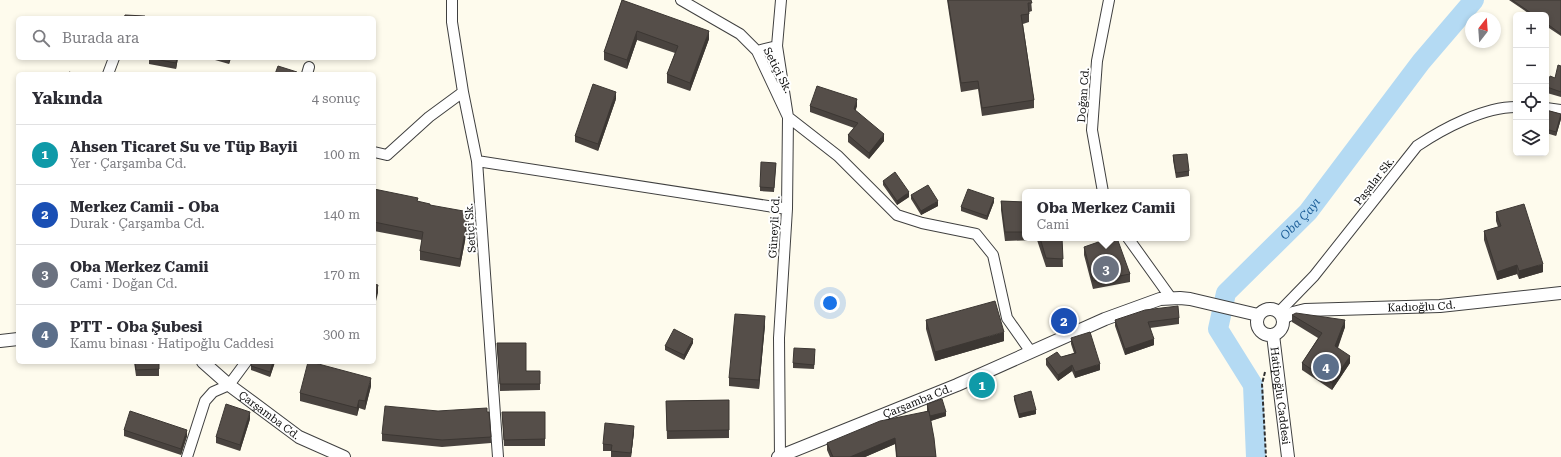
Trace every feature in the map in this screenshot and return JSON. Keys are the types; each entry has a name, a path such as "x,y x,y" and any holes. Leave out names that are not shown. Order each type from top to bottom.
{"street":[{"name":"Setiçi Sk.","path":"452,0 452,22 463,92 477,161 498,457"},
{"name":"Setiçi Sk.","path":"681,0 740,34 757,51 788,117"},
{"name":"Güneyli Cd.","path":"779,457 779,338 787,209 788,117 776,46 781,0"},
{"name":"Doğan Cd.","path":"1102,189 1092,130 1097,61 1110,0"},
{"path":"757,51 776,46"},
{"path":"109,72 113,60"},
{"path":"376,152 387,155 429,117 463,92"},
{"name":"Paşalar Sk.","path":"1281,315 1314,276 1417,146 1438,132 1473,117 1502,107 1513,107"},
{"path":"1549,108 1561,110"},
{"path":"788,117 838,156 897,215 922,223 976,234 993,255 1007,318 1031,352"},
{"path":"477,161 787,209"},
{"path":"1130,241 1171,298"},
{"name":"Kadıoğlu Cd.","path":"1281,315 1305,310 1440,306 1561,293"},
{"name":"Çarşamba Cd.","path":"779,457 957,385 1105,319 1160,299 1190,299 1258,315"},
{"path":"1268,309 1281,315 1281,328 1273,335 1265,334 1259,330 1256,322 1258,315 1264,310 1268,309"},
{"name":"Hatipoğlu Caddesi","path":"1273,335 1288,457"},
{"path":"0,341 16,339"},
{"name":"Çarşamba Cd.","path":"205,364 229,386 299,437 344,457"},
{"path":"187,457 205,401 213,392 229,386 245,364"}],"path":[{"path":"1266,457 1262,384 1267,366"}],"building":[{"path":"622,0 709,31 690,83 667,74 678,46 637,31 627,60 604,52"},
{"path":"948,0 1031,0 1032,3 1028,3 1029,14 1021,15 1034,100 982,108 978,81 961,83"},
{"path":"1512,0 1561,0 1561,34 1549,25 1549,12 1530,12"},
{"path":"125,15 145,16 125,16"},
{"path":"160,60 177,60 176,63"},
{"path":"1558,65 1561,66 1561,92 1549,88 1550,76 1555,78"},
{"path":"278,66 297,72 276,72"},
{"path":"593,84 616,92 598,144 575,136"},
{"path":"817,86 857,99 854,109 884,134 869,153 848,135 858,123 810,106"},
{"path":"1549,111 1561,114 1556,132 1549,130"},
{"path":"1187,154 1189,171 1176,173 1173,155"},
{"path":"761,162 776,163 774,188 760,187"},
{"path":"895,172 909,192 897,201 883,181"},
{"path":"928,185 938,201 921,211 911,195"},
{"path":"376,189 418,198 417,201 430,205 469,212 460,259 420,251 423,232 376,222"},
{"path":"968,189 994,198 987,216 961,207"},
{"path":"1001,201 1022,202 1022,232 1005,232"},
{"path":"1524,204 1543,264 1519,271 1517,265 1497,272 1484,231 1501,226 1496,212"},
{"path":"1041,241 1062,241 1063,259 1046,258"},
{"path":"1101,241 1118,241 1130,274 1093,281 1084,247"},
{"path":"995,301 1004,332 935,352 926,320"},
{"path":"1178,306 1179,318 1148,322 1154,339 1125,349 1115,320 1145,310"},
{"path":"1296,313 1345,320 1335,346 1350,356 1332,383 1302,363 1322,333 1292,315"},
{"path":"735,314 765,316 759,380 729,378"},
{"path":"674,329 693,339 684,355 665,346"},
{"path":"1090,332 1100,364 1075,372 1072,365 1058,375 1046,359 1057,352 1061,357 1076,353 1071,338"},
{"path":"497,343 526,343 526,371 540,371 540,384 500,384"},
{"path":"794,348 815,349 814,365 793,363"},
{"path":"135,364 159,364 159,369 136,370"},
{"path":"252,364 272,364 270,372 251,366"},
{"path":"307,364 318,364 371,378 365,401 359,400 357,408 300,393"},
{"path":"990,376 993,385 975,389 973,384"},
{"path":"1031,391 1036,410 1019,414 1014,396"},
{"path":"942,399 946,412 930,416 927,404"},
{"path":"729,400 729,430 667,431 666,401"},
{"path":"226,404 250,412 240,445 216,437"},
{"path":"385,406 438,411 487,408 487,412 489,412 491,437 442,440 382,434"},
{"path":"130,411 187,430 181,449 124,430"},
{"path":"929,411 936,457 897,457 895,438 850,457 833,457 827,443 880,421"},
{"path":"502,412 545,412 545,439 504,440"},
{"path":"605,423 634,426 631,453 611,451 612,445 603,444"}],"waterway":[{"name":"Oba Çayı","path":"1256,457 1253,385 1218,329 1226,293 1308,212 1421,62 1474,0"}],"place":[{"name":"Oba Merkez Camii","path":"1106,269"},
{"name":"Merkez Camii - Oba","path":"1064,321"},
{"name":"PTT - Oba Şubesi","path":"1326,367"},
{"name":"Ahsen Ticaret Su ve Tüp Bayii","path":"982,385"}]}
